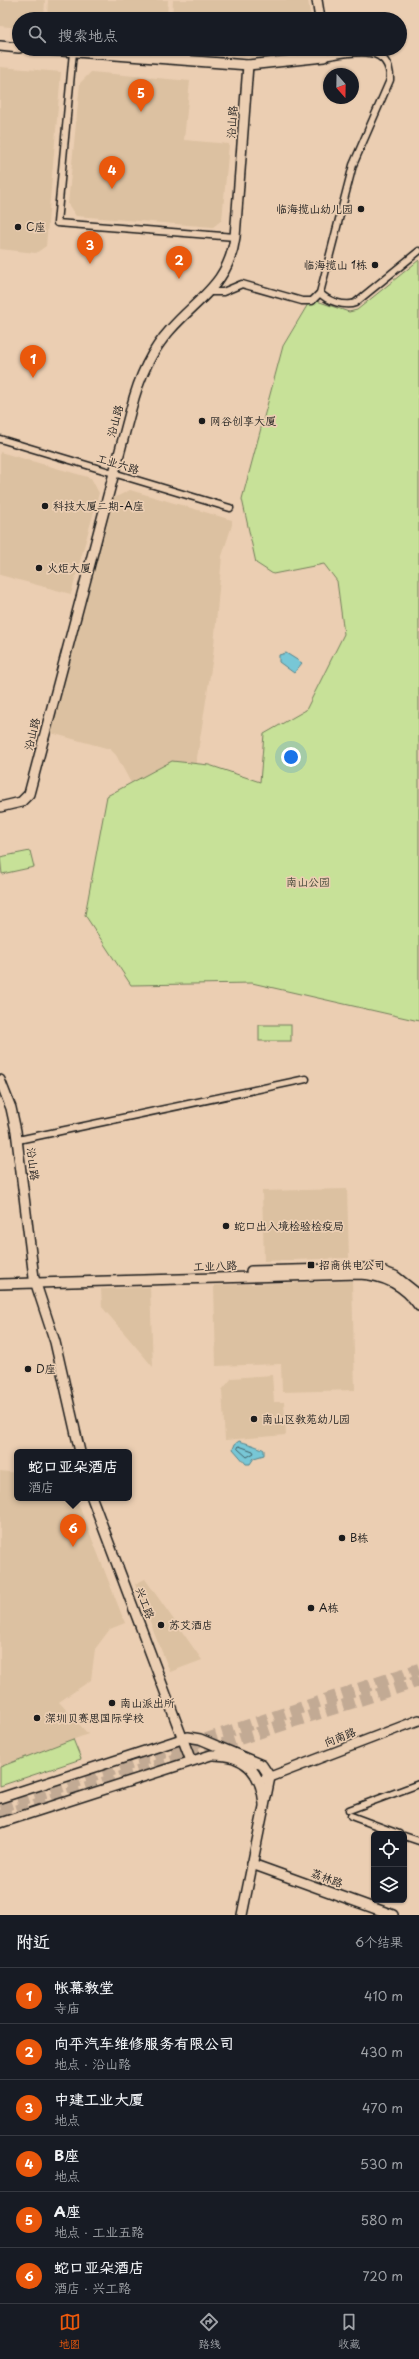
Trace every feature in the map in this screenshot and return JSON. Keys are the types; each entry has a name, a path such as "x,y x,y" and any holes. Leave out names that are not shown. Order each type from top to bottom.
{"street":[{"path":"318,0 319,12"},
{"path":"0,46 12,47"},
{"path":"73,56 57,223 235,237"},
{"path":"123,56 248,66 306,56"},
{"path":"210,292 223,292 242,284 302,301 312,300 320,293 353,165 390,80 388,65 378,56"},
{"name":"沿山路","path":"0,807 21,802 29,794 136,392 149,362 168,331 210,292 230,262 235,237 248,66"},
{"path":"320,293 325,298 350,305 355,303 419,251"},
{"name":"工业六路","path":"0,439 230,508"},
{"path":"18,1140 306,1079"},
{"name":"沿山路","path":"0,1080 12,1108 18,1140 35,1281"},
{"name":"工业八路","path":"0,1284 35,1281 359,1267 386,1272 406,1283 419,1295"},
{"name":"工业八路","path":"0,1278 35,1281 366,1274 391,1282 410,1295 419,1306"},
{"path":"35,1281 60,1360 79,1449"},
{"name":"兴工路","path":"93,1501 191,1761"},
{"name":"向南路","path":"260,1781 419,1720"},
{"path":"0,1798 183,1738 200,1739 262,1765 270,1777 242,1915"},
{"path":"0,1823 211,1755 228,1756 249,1766 260,1781 264,1804"},
{"path":"392,1831 350,1813 419,1784"},
{"path":"407,1837 419,1841"},
{"name":"荔林路","path":"252,1864 393,1915"}],"shaded area":[{"path":"0,0 45,0 44,12 12,12 12,27 0,26"},
{"path":"48,0 168,0 167,12 47,12"},
{"path":"173,0 308,0 310,12 172,12"},
{"path":"0,67 61,72 46,246 36,253 0,249"},
{"path":"91,72 190,81 184,140 229,144 222,220 213,227 76,216 68,204 80,83"},
{"path":"0,452 91,478 99,493 71,594 0,575"},
{"path":"130,490 232,520 232,525 222,556 213,656 196,764 172,761 131,783 116,755 110,749 51,733 114,498"},
{"path":"347,1189 349,1258 264,1261 262,1191"},
{"path":"352,1281 355,1390 282,1392 281,1364 216,1366 214,1285"},
{"path":"150,1287 153,1367 102,1307 101,1289"},
{"name":"南山区教苑幼儿园","path":"272,1375 274,1402 284,1402 286,1435 225,1440 222,1390 232,1378"},
{"path":"0,1471 14,1473 14,1501 77,1501 125,1623 110,1629 95,1649 91,1680 59,1702 88,1734 0,1767"},
{"path":"145,1579 202,1660 170,1672 135,1584"}],"green space":[{"name":"南山公园","path":"419,260 419,1021 252,983 131,985 85,915 107,796 172,761 209,765 260,782 264,734 306,710 344,634 337,581 324,564 273,574 256,563 242,499 283,346 311,299 349,312 357,310"},
{"path":"30,851 34,867 2,874 0,857"},
{"path":"259,1025 291,1025 291,1041 259,1041"},
{"path":"73,1739 81,1759 0,1786 0,1767"}],"water":[{"path":"286,653 302,663 294,673 279,662 279,655"},
{"path":"239,1441 263,1449 264,1455 254,1458 250,1464 246,1464 233,1449 235,1444"}],"tunnel":[{"path":"0,1807 419,1669"},
{"path":"0,1816 419,1681"}],"place":[{"name":"A座","path":"141,112"},
{"name":"B座","path":"112,189"},
{"name":"临海揽山幼儿园","path":"361,209"},
{"name":"C座","path":"18,227"},
{"name":"中建工业大厦","path":"90,264"},
{"name":"临海揽山 1栋","path":"375,265"},
{"name":"向平汽车维修服务有限公司","path":"179,279"},
{"name":"帐幕教堂","path":"33,378"},
{"name":"网谷创享大厦","path":"202,421"},
{"name":"科技大厦二期-A座","path":"45,506"},
{"name":"火炬大厦","path":"39,568"},
{"name":"蛇口出入境检验检疫局","path":"226,1226"},
{"name":"招商供电公司","path":"311,1265"},
{"name":"D座","path":"28,1369"},
{"name":"南山区教苑幼儿园","path":"254,1419"},
{"name":"B栋","path":"342,1538"},
{"name":"蛇口亚朵酒店","path":"73,1547"},
{"name":"A栋","path":"311,1608"},
{"name":"苏艾酒店","path":"161,1625"},
{"name":"南山派出所","path":"112,1703"},
{"name":"深圳贝赛思国际学校","path":"37,1718"}]}
